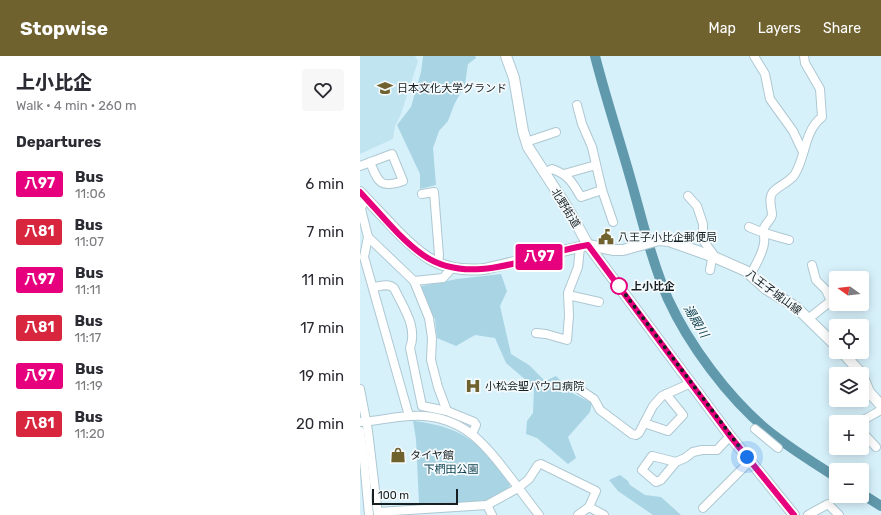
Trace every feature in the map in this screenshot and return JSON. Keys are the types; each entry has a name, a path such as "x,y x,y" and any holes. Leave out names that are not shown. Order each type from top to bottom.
{"main road":[{"name":"北野街道","path":"506,56 516,83 526,142 530,151 570,212 584,246 730,436 794,515"},
{"path":"363,196 416,249 438,263 452,268 470,270 484,269 584,246"},
{"name":"八王子城山線","path":"584,246 626,250 657,241 669,241 714,257 743,269 750,274 766,289 796,307 829,339"},
{"path":"848,359 856,367"},
{"path":"869,392 881,405"}],"street":[{"path":"754,56 765,74 770,99 793,131 803,152"},
{"path":"750,274 762,252 764,244 764,228 772,214 771,194 795,175 806,143 817,121 823,115 820,101 820,89 805,63 804,56"},
{"path":"577,105 582,124 592,147 602,190 613,222"},
{"path":"526,142 556,132"},
{"path":"360,166 370,162"},
{"path":"564,174 596,165"},
{"path":"544,173 552,169 564,174 573,184 581,197 602,190"},
{"path":"422,194 434,192 440,255 438,263"},
{"path":"363,196 361,209 368,237 364,257 374,287 409,416"},
{"path":"688,196 697,206 703,224 703,240 712,251 714,257 710,270"},
{"path":"749,228 759,233 789,240"},
{"path":"368,237 414,280 430,323 432,338 431,360 438,387 447,411"},
{"path":"536,333 546,334 567,340 569,316 568,295 584,246"},
{"path":"812,265 816,280 829,293"},
{"path":"414,280 443,278 452,268"},
{"path":"374,287 385,285 394,288 412,327 412,342 410,348 422,406 447,411 474,422 476,425 472,434"},
{"path":"568,295 599,302"},
{"path":"808,319 829,303"},
{"path":"578,385 579,389 594,399 600,410 632,434 636,435 639,433 653,406 666,394 690,383"},
{"path":"360,389 363,422 374,469 378,514 430,512 487,505 518,488 528,479 538,465 543,464 596,491 589,507 578,515"},
{"path":"644,423 668,431 683,415 666,394"},
{"path":"869,417 881,410"},
{"path":"363,422 409,416 425,416 455,424 472,434 488,448 539,515"},
{"path":"755,429 778,448"},
{"path":"360,431 369,515"},
{"path":"676,462 686,458 693,452 702,450 717,450 730,436"},
{"path":"869,440 876,447"},
{"path":"703,508 750,461"},
{"path":"808,515 828,504 838,515"},
{"path":"487,505 492,515"},
{"path":"589,507 604,515"}],"shaded area":[{"name":"日本文化大学グランド","path":"360,56 415,56 418,61 401,114 395,126 393,139 360,154"}],"green space":[{"path":"423,56 475,56 476,58 468,64 465,84 454,105 448,121 439,131 433,148 436,185 420,189 420,174 397,125 411,107 421,72"},
{"path":"501,274 507,291 500,306 511,354 529,365 545,381 556,376 574,394 592,403 590,412 568,437 576,458 568,464 537,438 526,434 527,421 533,413 534,387 506,363 495,338 475,335 456,346 437,338 435,319 420,293 422,286 457,279"},
{"name":"下椚田公園","path":"413,421 442,426 459,433 475,443 498,467 510,485 508,489 485,502 419,504 416,439"},
{"path":"620,475 628,481 630,485 645,495 661,497 681,515 653,515 618,491 609,480"}],"waterway":[{"name":"湯殿川","path":"595,56 657,271 668,299 687,334 698,352 724,386 752,416 783,442 829,473"},
{"name":"湯殿川","path":"869,498 881,506"}],"bus line":[{"name":"八97","path":"360,192 409,243 423,255 444,266 452,268 465,270 484,269 588,245 730,436 794,515"}],"place":[{"name":"日本文化大学グランド","path":"385,88"},
{"name":"八王子小比企郵便局","path":"606,237"},
{"name":"上小比企","path":"619,286"},
{"name":"小松会聖パウロ病院","path":"473,386"},
{"name":"タイヤ館","path":"398,455"}],"route":[{"path":"619,286 616,282 747,457"}]}
